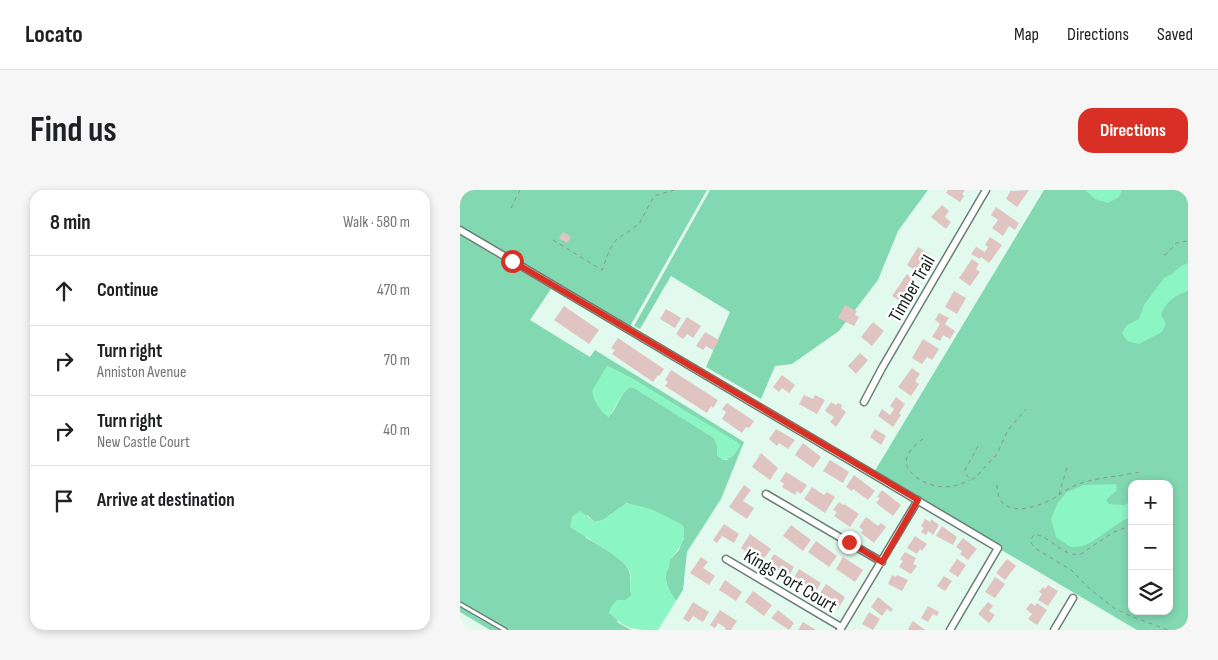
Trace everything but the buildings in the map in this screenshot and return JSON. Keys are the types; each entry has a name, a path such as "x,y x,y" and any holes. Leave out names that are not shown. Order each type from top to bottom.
{"street":[{"name":"Timber Trail","path":"864,402 986,190"},
{"path":"460,230 998,548 950,630"},
{"path":"766,494 882,562"},
{"path":"840,629 918,500"},
{"name":"Kings Port Court","path":"726,559 840,629"},
{"path":"1054,630 1073,598"}],"lane":[{"path":"460,604 505,630"}],"path":[{"path":"511,208 520,190"},
{"path":"553,240 602,270 610,249 616,240 639,224 654,196 674,190"},
{"path":"1164,255 1176,243 1188,241"},
{"path":"923,439 908,454 906,460 913,475 938,487 953,486 976,477 997,454 1008,430 1026,409"},
{"path":"971,480 965,470 978,446"},
{"path":"1059,495 1067,467"},
{"path":"997,485 997,495 1000,500 1007,507 1015,509 1044,503 1067,488 1085,482 1140,472"},
{"path":"1128,527 1118,530 1081,554 1075,555 1040,535 1035,534 1031,542 1032,546 1071,570 1091,590 1114,608 1168,630"}],"shaded area":[{"path":"460,190 707,190 628,330 460,231"},
{"path":"710,190 928,190 898,231 878,280 839,331 792,364 775,366 761,399 706,367 730,312 671,276 640,329 634,326"},
{"path":"1044,190 1188,190 1188,630 1137,630 873,474"},
{"path":"1085,190 1122,190 1119,197 1108,203 1095,199"},
{"path":"460,235 551,289 530,320 590,357 595,350 744,442 721,499 687,552 683,590 676,601 667,584 666,573 669,561 679,550 684,538 627,503 603,520 595,522 587,515 585,537 616,556 629,571 632,595 626,600 617,622 631,630 490,630 460,612","holes":["607,366 633,379 740,445 727,460 723,460 717,455 717,445 714,438 630,387 623,394 608,417"]},
{"path":"1188,263 1188,291 1172,300 1163,310 1161,314 1166,324 1162,332 1139,344 1127,341 1122,333 1127,325 1139,319 1144,305 1164,278"},
{"path":"607,366 633,379 737,442 740,445 736,453 732,457 723,460 717,455 717,445 714,438 630,387 623,393 608,417 597,406 592,391"},
{"path":"1116,484 1117,490 1106,500 1109,504 1124,505 1128,503 1128,519 1088,544 1073,547 1056,537 1051,519 1057,504 1067,492 1084,485"},
{"path":"627,503 651,509 683,525 683,540 669,561 666,573 668,588 676,601 658,630 631,628 621,623 609,613 617,600 626,600 632,595 630,572 612,554 570,527 572,517 580,511 595,522 603,520"}],"route":[{"path":"512,261 918,500 882,562 849,542"}]}
